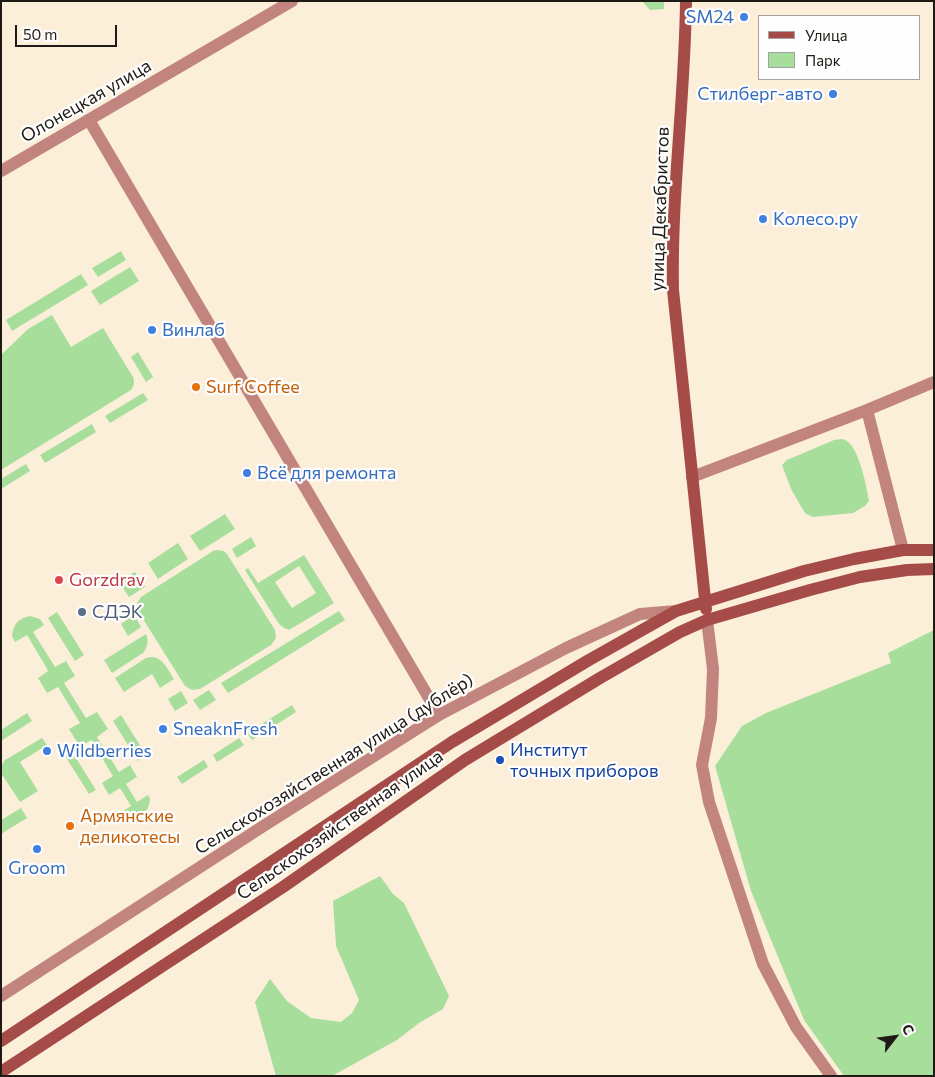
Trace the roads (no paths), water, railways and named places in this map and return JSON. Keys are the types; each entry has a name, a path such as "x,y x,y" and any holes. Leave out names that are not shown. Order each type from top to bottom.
{"main road":[{"name":"улица Декабристов","path":"686,1 686,42 676,169 672,253 692,478 708,620"},
{"name":"Сельскохозяйственная улица","path":"1,1041 452,742 589,660 676,611 804,571 854,559 903,550 934,550"},
{"name":"Сельскохозяйственная улица","path":"1,1072 283,887 465,760 680,632 708,620 860,577 907,570 934,569"}],"street":[{"name":"Олонецкая улица","path":"1,171 292,1"},
{"path":"89,120 439,715"},
{"path":"692,478 934,382"},
{"path":"866,410 903,550"},
{"name":"Сельскохозяйственная улица (дублёр)","path":"1,996 439,715 566,648 640,614 676,611"},
{"path":"708,620 713,669 711,718 702,765 708,802 763,964 796,1027 832,1076"}],"place":[{"name":"SM24","path":"744,17"},
{"name":"Стилберг-авто","path":"833,94"},
{"name":"Колесо.ру","path":"763,219"},
{"name":"Винлаб","path":"152,330"},
{"name":"Surf Coffee","path":"196,387"},
{"name":"Всё для ремонта","path":"247,473"},
{"name":"Gorzdrav","path":"59,580"},
{"name":"СДЭК","path":"82,612"},
{"name":"SneaknFresh","path":"163,729"},
{"name":"Wildberries","path":"47,751"},
{"name":"Институт точных приборов","path":"500,760"},
{"name":"Армянские деликотесы","path":"70,826"},
{"name":"Groom","path":"37,849"}]}
